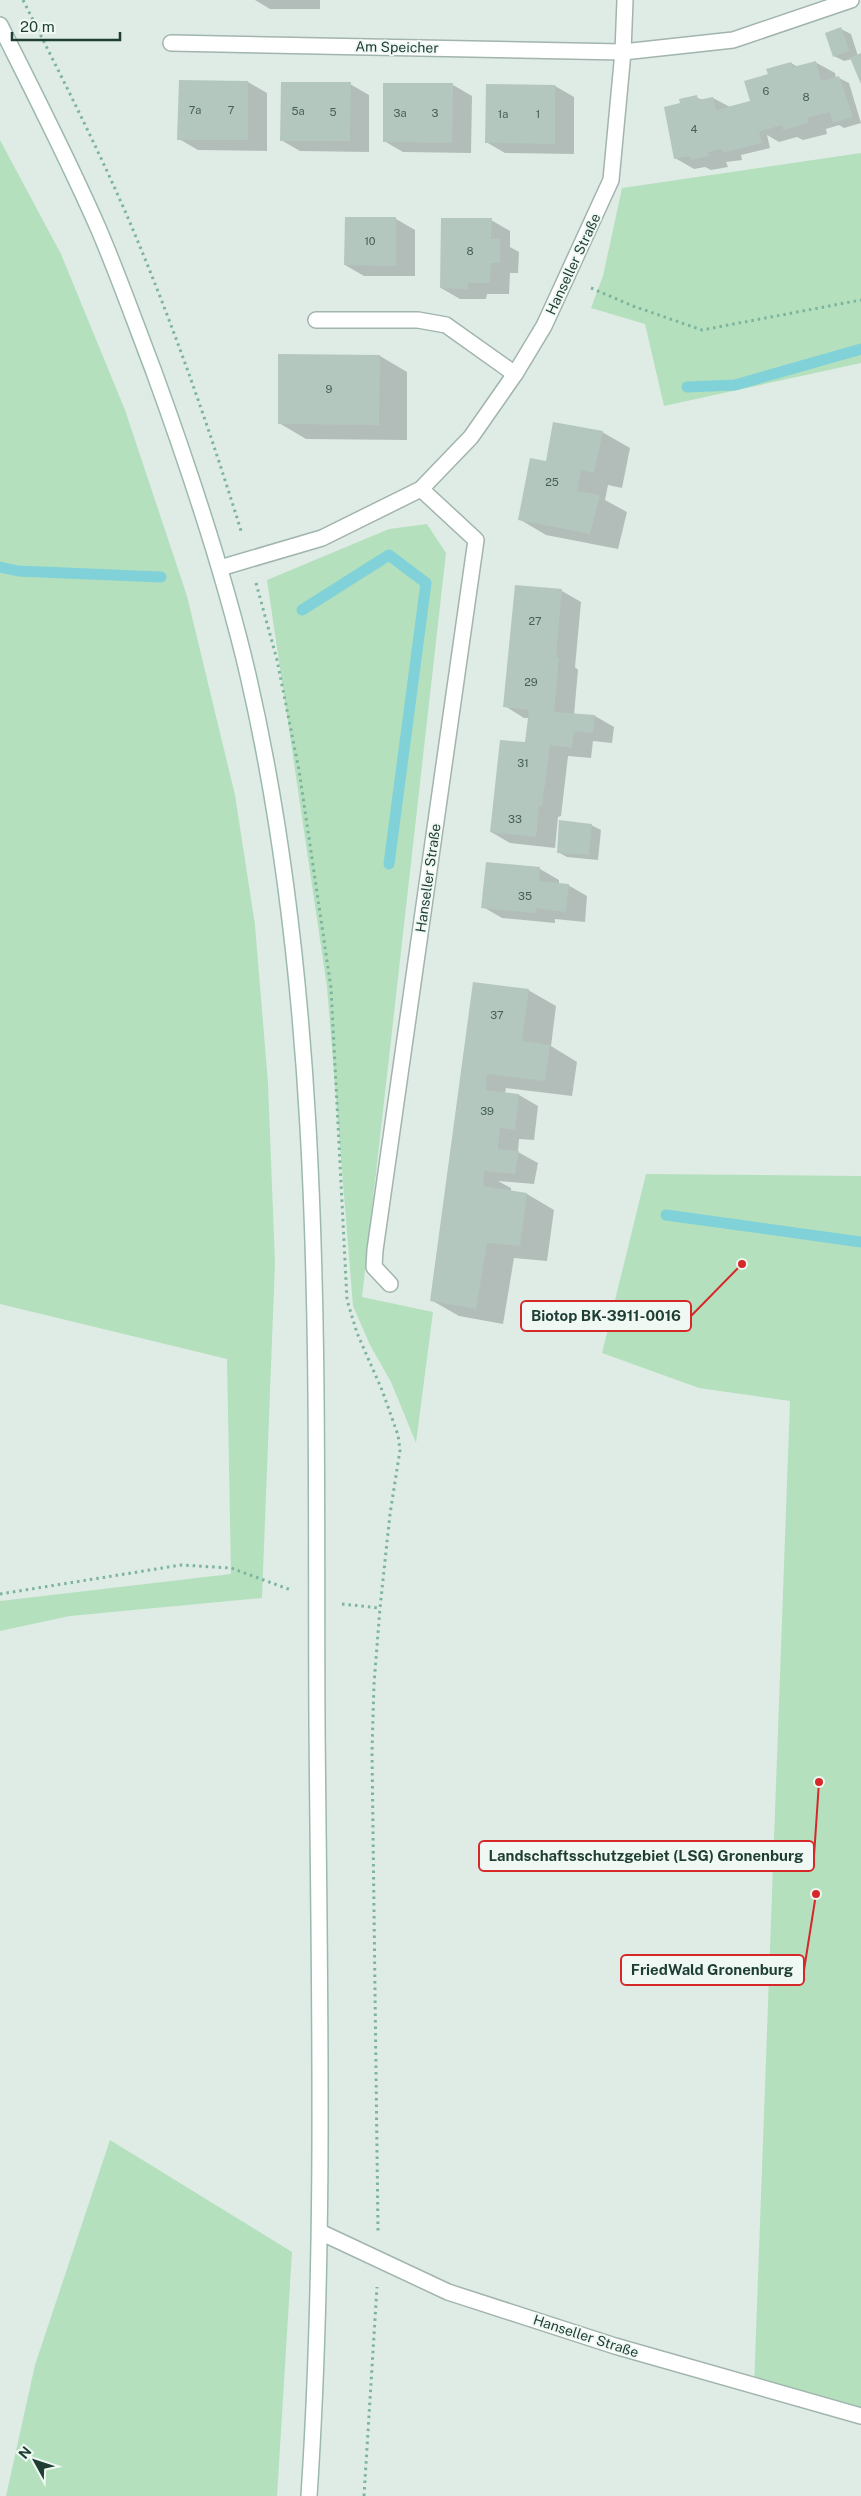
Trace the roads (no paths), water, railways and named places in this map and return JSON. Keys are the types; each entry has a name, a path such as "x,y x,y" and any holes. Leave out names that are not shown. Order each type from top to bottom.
{"main road":[{"name":"Hanseller Straße","path":"220,568 322,538 422,490 470,437 515,374 544,326 568,278 611,180 623,52 625,0"},
{"name":"Am Speicher","path":"171,43 623,52 733,40 851,0"},
{"path":"0,25 101,234 164,400 220,568 248,677 285,881 298,989 314,1303 320,2232 317,2365 309,2496"},
{"path":"316,320 418,320 446,325 515,374"},
{"name":"Hanseller Straße","path":"390,1284 374,1266 375,1250 476,540 422,490"},
{"name":"Hanseller Straße","path":"320,2232 448,2292 615,2346 861,2416"}],"waterway":[{"path":"687,387 735,385 861,349"},
{"path":"302,610 389,555 426,583 389,864"},
{"path":"0,567 18,571 161,577"},
{"path":"666,1215 861,1242"}],"place":[{"name":"Biotop BK-3911-0016","path":"742,1264"},
{"name":"Landschaftsschutzgebiet (LSG) Gronenburg","path":"819,1782"},
{"name":"FriedWald Gronenburg","path":"816,1894"}]}
